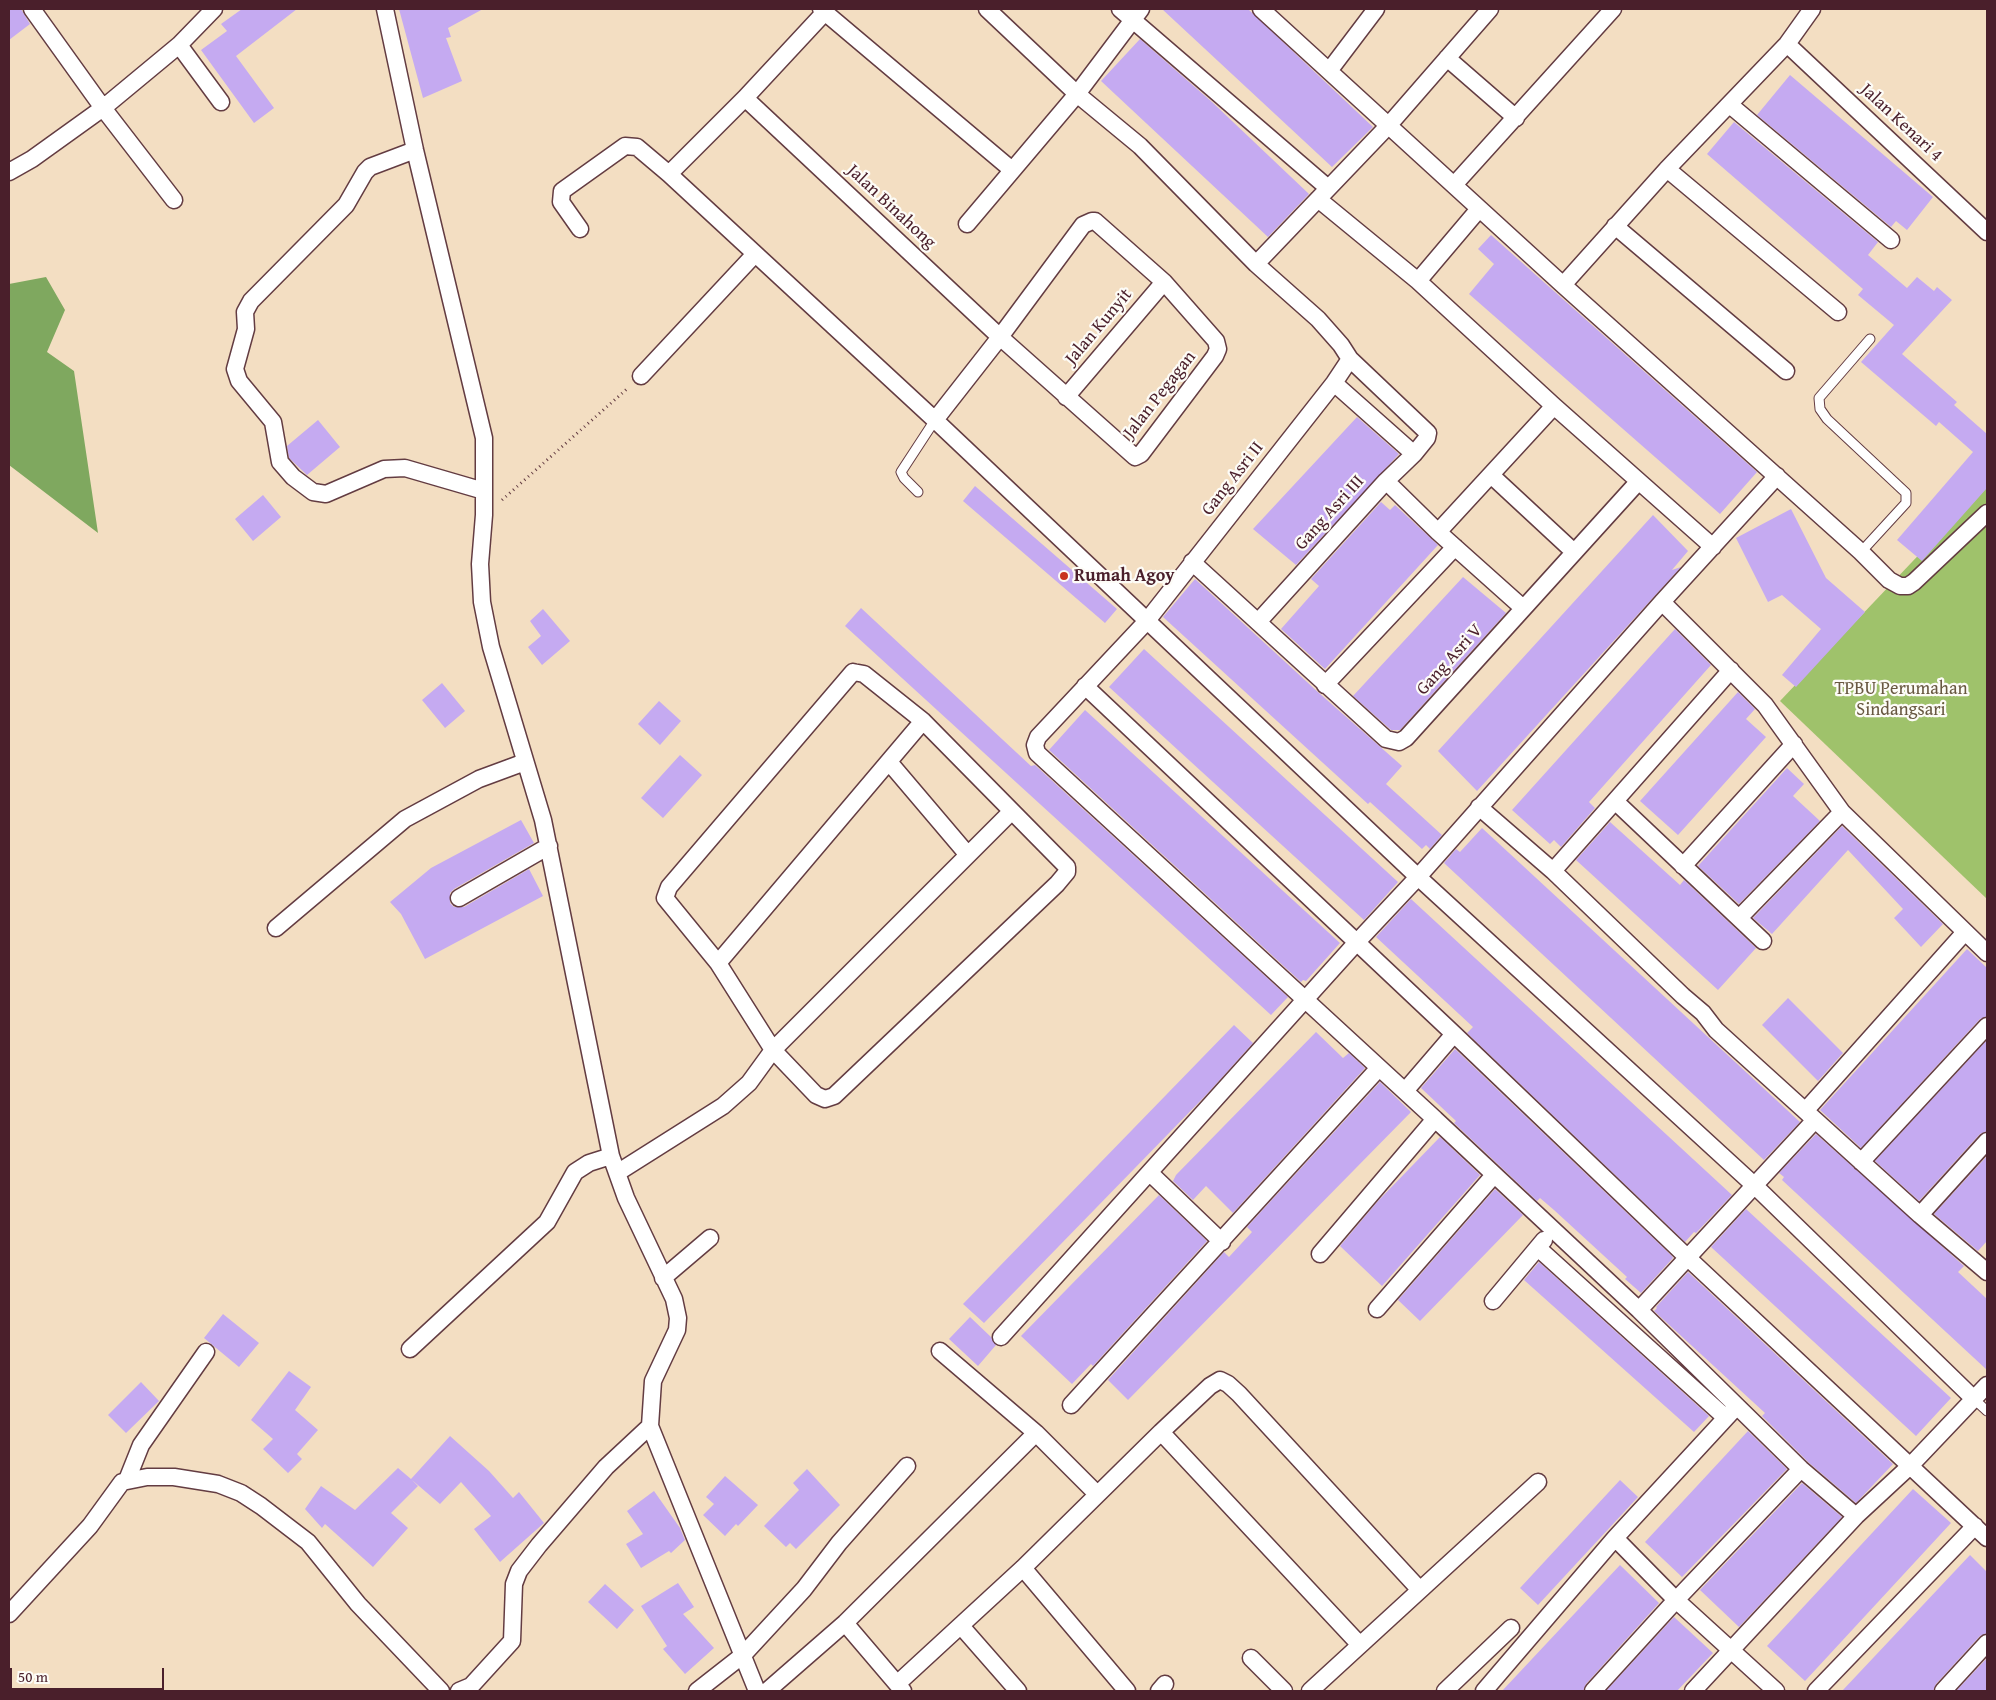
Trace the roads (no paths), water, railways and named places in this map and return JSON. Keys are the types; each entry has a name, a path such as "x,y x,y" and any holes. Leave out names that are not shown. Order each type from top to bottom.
{"street":[{"path":"32,9 103,108 174,200"},
{"path":"9,172 32,159 103,108 179,45 214,9"},
{"path":"385,9 415,150 484,438 484,515 480,564 482,602 493,655 543,820 612,1156 630,1207 674,1299 678,1324 656,1372 650,1410 650,1426 757,1691"},
{"path":"987,9 1077,94 1140,146 1256,264 1318,319 1341,345 1350,359"},
{"path":"1120,9 1136,15 1418,281 1713,548"},
{"path":"1261,9 1562,284 1862,552 1889,580 1900,586 1908,586 1926,573 1987,513"},
{"path":"1329,71 1376,9"},
{"path":"1256,264 1388,126 1490,9"},
{"path":"1454,185 1613,9"},
{"path":"1562,284 1667,168 1787,44 1812,9"},
{"path":"669,174 749,102 823,10 1012,170"},
{"path":"967,224 1077,94 1136,15"},
{"name":"Jalan Kenari 4","path":"1787,44 1987,232"},
{"path":"179,45 221,102"},
{"path":"1447,58 1516,118"},
{"name":"Jalan Binahong","path":"749,102 1000,337 1128,453"},
{"path":"1730,105 1891,240"},
{"path":"580,229 561,202 562,191 625,146 637,147 669,174 935,420 1146,622 1418,877 1754,1184 1974,1398"},
{"path":"415,150 370,167 365,172 346,205 251,301 245,312 246,329 235,369 239,381 273,422 280,462 293,477 314,492 326,494 384,469 405,468 484,491"},
{"path":"1667,168 1838,312"},
{"path":"1418,281 1479,209"},
{"path":"935,420 1083,226 1095,221 1164,282"},
{"path":"1615,226 1786,371"},
{"path":"641,376 755,254"},
{"name":"Jalan Pegagan","path":"1128,453 1135,457 1141,454 1215,356 1218,349 1216,341 1164,282"},
{"name":"Jalan Kunyit","path":"1066,397 1164,282"},
{"name":"Gang Asri II","path":"1304,1001 1037,753 1034,745 1038,737 1146,622 1334,384 1350,359"},
{"name":"Gang Asri III","path":"1258,622 1427,438 1427,431 1350,359"},
{"path":"1334,384 1414,454"},
{"path":"1438,532 1554,406"},
{"path":"1491,475 1574,552"},
{"path":"1001,1337 1357,942 1418,877 1662,602 1777,476"},
{"path":"1386,481 1438,532 1523,608"},
{"name":"Gang Asri V","path":"1326,686 1386,739 1399,742 1406,738 1638,482"},
{"path":"1192,562 1326,686 1455,547"},
{"path":"1662,602 1765,705 1842,812 1987,953"},
{"path":"1553,871 1731,670"},
{"path":"853,672 864,674 923,722 1011,812 1066,864 1066,872 1057,884 830,1098 822,1099 773,1050 718,963 665,898 669,887 853,672"},
{"path":"1085,686 1688,1258 1987,1538"},
{"path":"718,963 923,722"},
{"path":"1683,866 1794,744"},
{"path":"276,928 405,819 479,779 525,762"},
{"path":"889,762 968,855"},
{"path":"1616,802 1740,917 1764,942"},
{"path":"1479,807 1553,871 1703,1013 1716,1030 1920,1215 1987,1270"},
{"path":"617,1173 723,1106 749,1083 773,1050 1011,812"},
{"path":"1740,917 1842,812"},
{"path":"459,898 549,846"},
{"path":"1639,1310 1754,1184 1965,932"},
{"path":"1304,1001 1378,1069 1405,1091 1552,1231 1639,1310 1731,1413"},
{"path":"1861,1162 1987,1026"},
{"path":"1405,1091 1454,1034"},
{"path":"1072,1405 1378,1069"},
{"path":"1320,1254 1435,1119"},
{"path":"1920,1215 1987,1141"},
{"path":"410,1349 547,1222 576,1172 588,1163 612,1156"},
{"path":"1150,1173 1222,1242"},
{"path":"1377,1310 1494,1176"},
{"path":"1493,1301 1552,1231"},
{"path":"663,1278 710,1238"},
{"path":"1538,1248 1731,1413 1856,1516"},
{"path":"940,1351 1036,1433 1097,1494"},
{"path":"127,1480 141,1445 206,1352"},
{"path":"845,1623 900,1688 961,1626 1023,1568 1161,1432 1210,1386 1220,1380 1228,1384 1420,1590"},
{"path":"1693,1691 1856,1516 1910,1466 1987,1385"},
{"path":"1484,1691 1615,1538 1731,1413"},
{"path":"459,1691 471,1686 512,1642 514,1584 519,1571 539,1544 606,1467 650,1426"},
{"path":"1161,1432 1360,1645"},
{"path":"767,1691 845,1623 1036,1433"},
{"path":"697,1691 743,1654 804,1590 839,1543 907,1466"},
{"path":"1592,1691 1801,1469"},
{"path":"9,1614 90,1526 122,1482 147,1477 174,1477 218,1484 241,1493 308,1542 358,1604 441,1691"},
{"path":"1310,1691 1538,1482"},
{"path":"1816,1691 1975,1526"},
{"path":"1615,1538 1676,1600 1776,1691"},
{"path":"1023,1568 1127,1691"},
{"path":"961,1626 1018,1691"},
{"path":"1445,1691 1511,1628"},
{"path":"1944,1691 1987,1644"},
{"path":"1251,1658 1284,1691"}],"lane":[{"path":"1862,552 1906,503 1906,493 1827,419 1820,409 1819,398 1870,338"},
{"path":"918,492 904,478 901,472 935,420"},
{"path":"1974,1398 1987,1411"}],"place":[{"name":"Rumah Agoy","path":"1064,576"}],"park label":[{"name":"TPBU Perumahan Sindangsari","path":"1901,700"}]}
